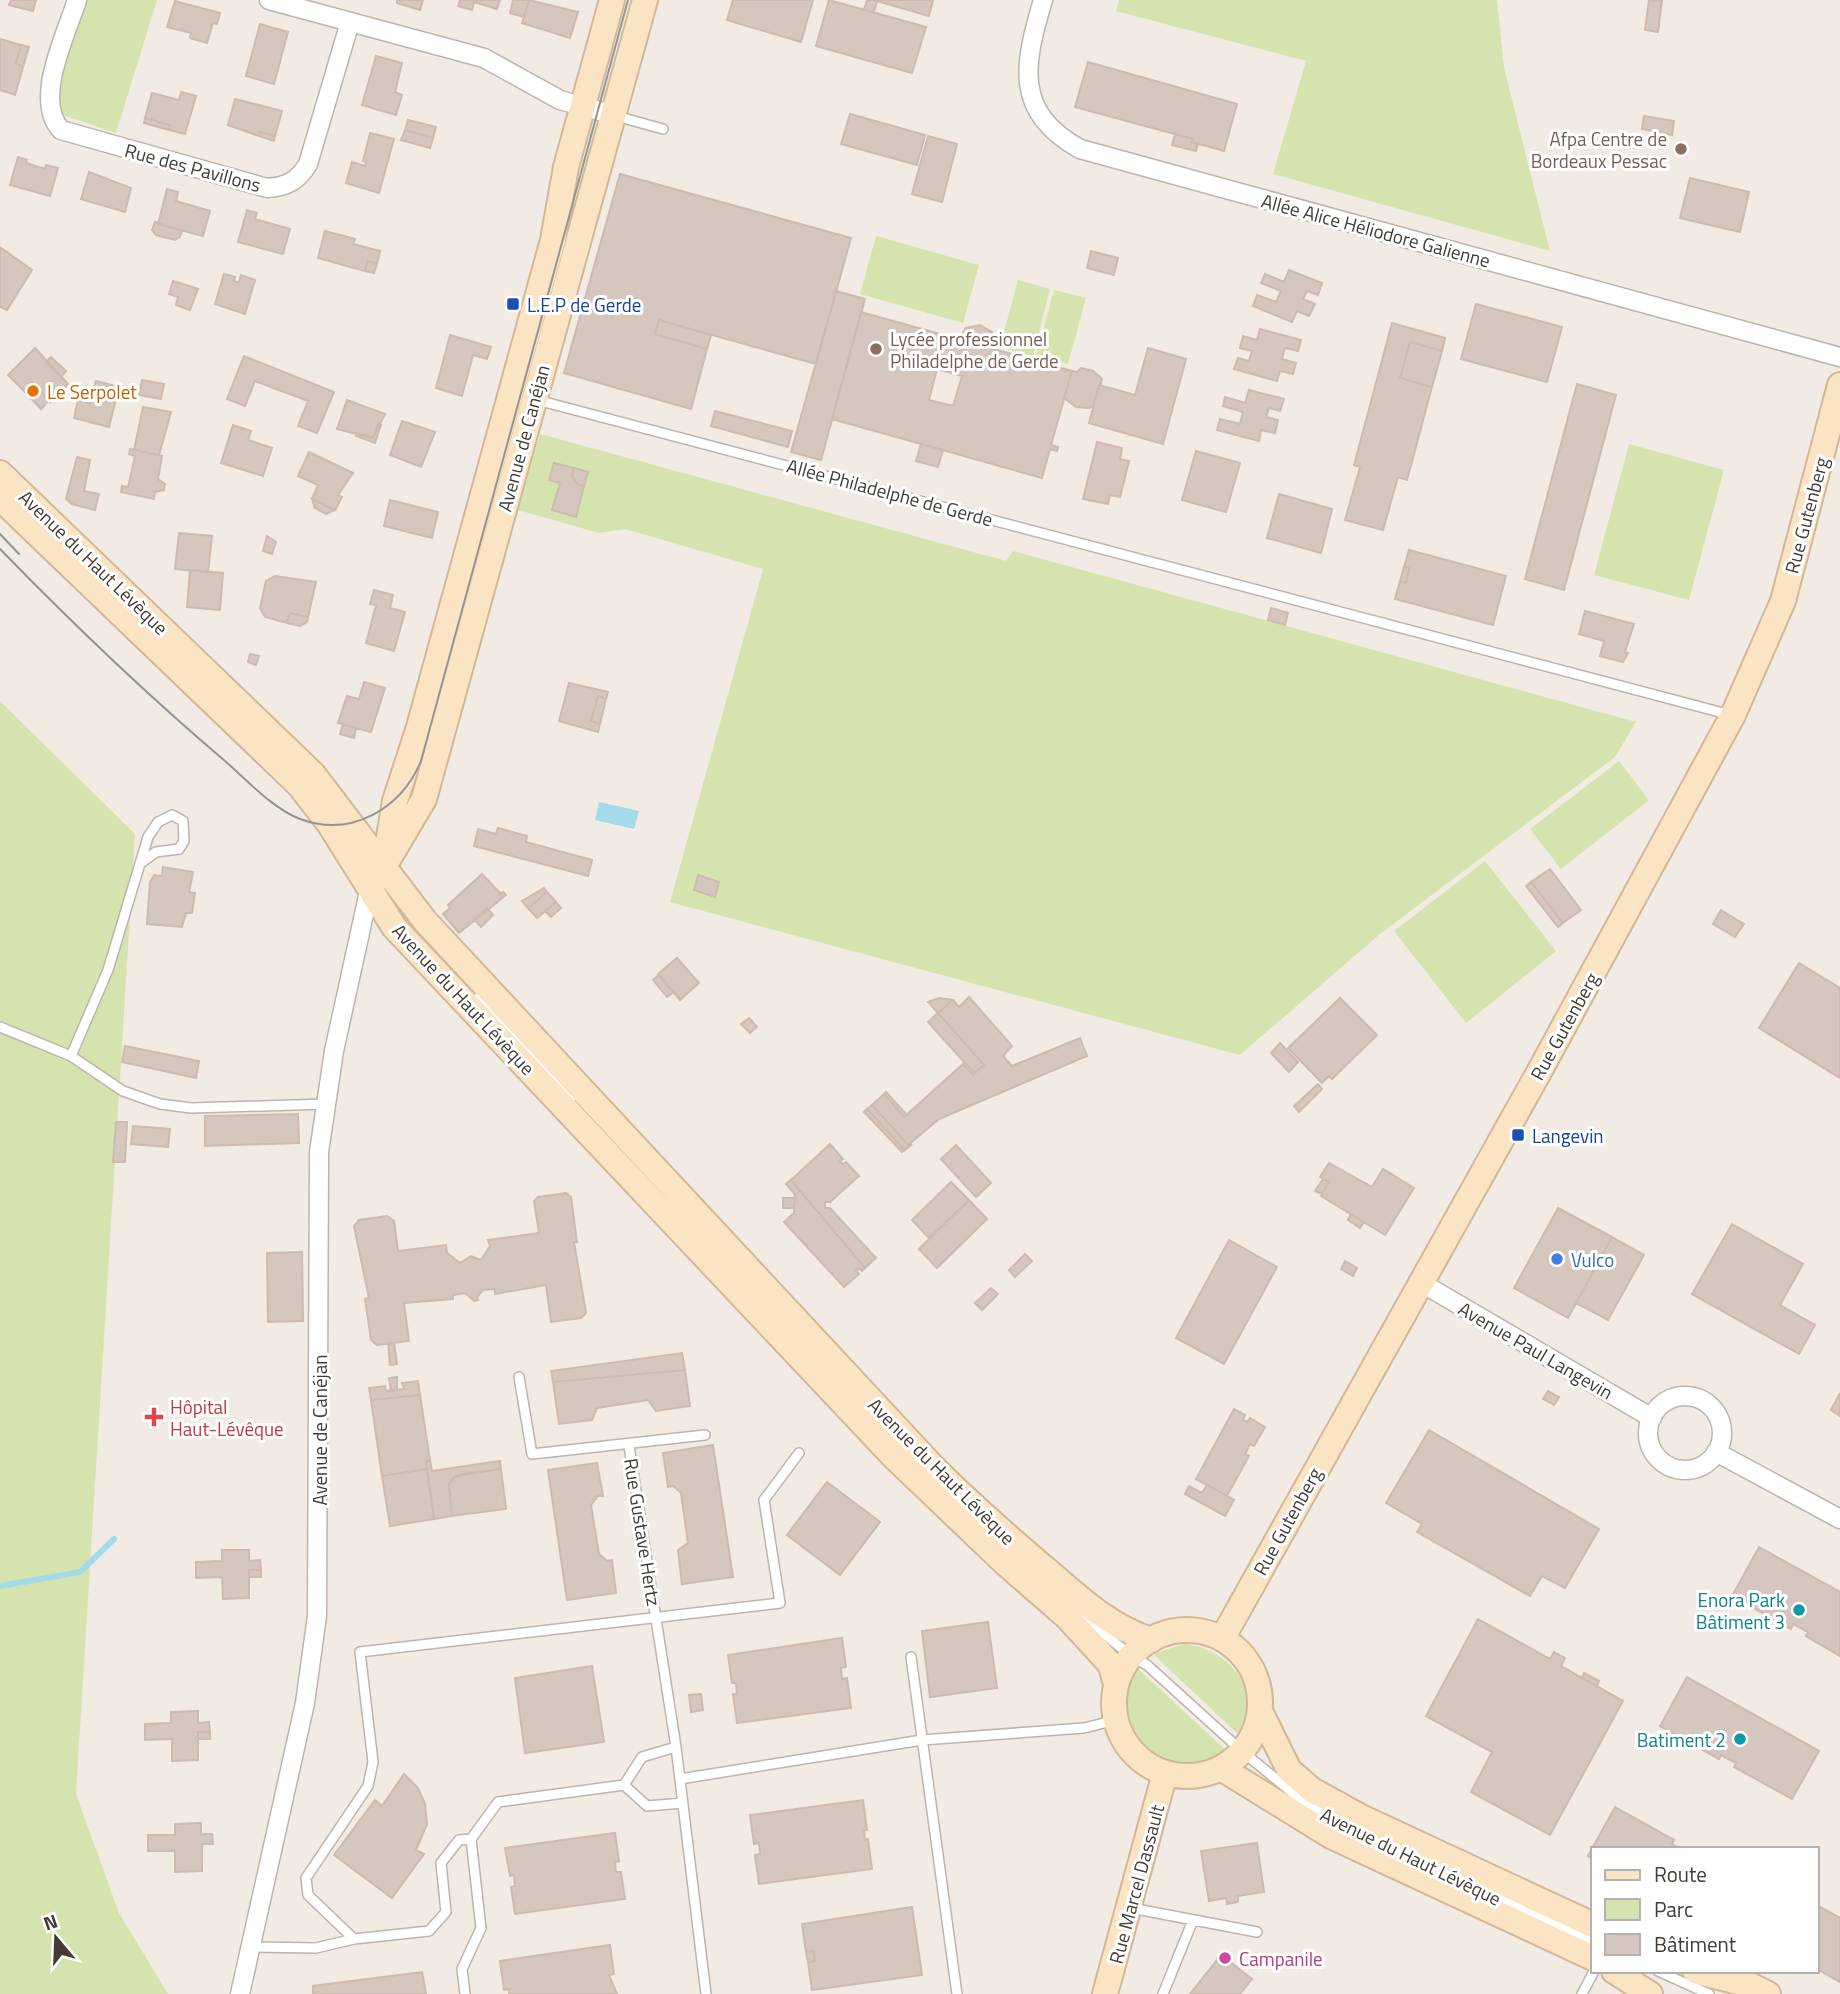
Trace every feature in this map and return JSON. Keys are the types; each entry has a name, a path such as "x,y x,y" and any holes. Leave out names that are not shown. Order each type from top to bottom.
{"main road":[{"name":"Avenue de Canéjan","path":"382,883 395,802 419,727 553,240 566,167 612,0"},
{"name":"Avenue de Canéjan","path":"382,883 421,808 576,241 645,0"},
{"name":"Rue Gutenberg","path":"1222,1639 1666,843 1733,715 1783,601 1840,385"},
{"name":"Avenue du Haut Lévèque","path":"0,473 288,747 325,788 382,883 394,927 949,1511 1067,1617 1111,1665 1116,1685"},
{"name":"Avenue du Haut Lévèque","path":"0,498 279,764 382,883 468,969 971,1504 1140,1649"},
{"path":"1174,1631 1199,1631 1222,1639 1239,1652 1252,1669 1259,1689 1260,1711 1255,1732 1243,1752 1221,1768 1193,1776 1165,1773 1143,1762 1125,1743 1116,1720 1116,1685 1140,1649 1174,1631"},
{"name":"Avenue du Haut Lévèque","path":"1260,1711 1289,1770 1312,1790 1363,1818 1591,1924"},
{"name":"Avenue du Haut Lévèque","path":"1221,1768 1331,1836 1591,1957"},
{"name":"Rue Marcel Dassault","path":"1105,1994 1165,1773"},
{"path":"1617,1973 1650,1994"},
{"path":"1703,1973 1750,1985 1768,1994"}],"street":[{"name":"Rue des Pavillons","path":"77,0 48,93 52,120 61,130 267,188 292,182 302,175 308,164 350,22"},
{"path":"269,0 484,58 549,95 614,115"},
{"name":"Allée Alice Héliodore Galienne","path":"1043,0 1034,30 1026,78 1037,113 1051,131 1080,149 1840,357"},
{"name":"Avenue de Canéjan","path":"240,1994 305,1703 317,1616 319,1152 334,1051 382,883"},
{"name":"Avenue Paul Langevin","path":"1420,1282 1651,1418"},
{"path":"1679,1396 1702,1400 1719,1418 1721,1441 1717,1452 1709,1461 1687,1470 1664,1463 1649,1443 1651,1418 1668,1400 1679,1396"},
{"path":"1717,1452 1840,1519"}],"lane":[{"path":"614,115 663,129"},
{"name":"Allée Philadelphe de Gerde","path":"534,399 1733,715"},
{"path":"71,1056 108,970 148,837 158,822 172,815 183,821 184,841 179,849 156,852 142,862"},
{"name":"Avenue du Haut Lévèque","path":"399,917 453,974"},
{"name":"Avenue du Haut Lévèque","path":"472,993 582,1108"},
{"path":"0,1027 71,1056 123,1091 160,1104 191,1108 326,1104"},
{"name":"Avenue du Haut Lévèque","path":"738,1276 769,1292"},
{"name":"Avenue du Haut Lévèque","path":"790,1346 831,1375 948,1497 1140,1649 1243,1752 1296,1796 1325,1816 1591,1941"},
{"path":"519,1377 532,1454 629,1446 705,1435"},
{"name":"Rue Gustave Hertz","path":"629,1446 676,1748 706,1994"},
{"path":"354,1940 308,1895 306,1878 368,1786 373,1762 360,1652 780,1603 764,1500 799,1453"},
{"path":"911,1657 957,1994"},
{"path":"680,1779 922,1740 1084,1728 1116,1720"},
{"path":"624,1785 642,1757 676,1748"},
{"path":"465,1994 462,1969 481,1928 471,1839 498,1802 624,1785 648,1806 683,1803"},
{"path":"251,1947 316,1948 354,1940 429,1931 446,1912 441,1863 459,1840 471,1839"},
{"path":"1129,1908 1257,1932"},
{"path":"1163,1994 1193,1920"},
{"path":"1582,1994 1593,1973"},
{"path":"1662,1973 1709,1994"}],"green space":[{"path":"84,0 157,0 116,133 57,113 53,97"},
{"path":"1119,0 1497,0 1504,67 1550,251 1273,174 1306,61 1116,11"},
{"path":"876,236 979,265 963,323 860,294"},
{"path":"1018,280 1050,289 1033,356 1000,347"},
{"path":"1054,290 1086,298 1068,364 1036,356"},
{"path":"540,434 1006,561 1013,551 1636,722 1615,757 1380,934 1240,1055 670,902 763,569 625,529 599,533 518,510"},
{"path":"1629,444 1724,470 1689,600 1594,575"},
{"path":"0,701 135,834 76,1794 119,1913 168,1994 0,1994"},
{"path":"1619,761 1649,800 1561,869 1530,829"},
{"path":"1485,861 1556,951 1466,1023 1394,931"},
{"path":"1184,1644 1215,1654 1228,1663 1238,1675 1246,1689 1249,1703 1247,1719 1239,1735 1153,1654"},
{"path":"1137,1668 1227,1751 1205,1762 1183,1765 1163,1760 1146,1748 1133,1732 1127,1713 1128,1691"}],"water":[{"path":"599,802 639,811 634,829 595,820"}],"building":[{"path":"11,0 36,0 33,11 9,5"},
{"path":"397,0 423,0 420,10 397,3"},
{"path":"460,0 500,0 497,9 474,2 472,10 458,6"},
{"path":"513,0 529,0 524,17 510,13"},
{"path":"529,0 578,12 570,38 522,23"},
{"path":"733,0 813,0 801,42 727,20"},
{"path":"829,0 926,27 912,73 816,46"},
{"path":"867,0 933,0 929,16 877,1 874,12 864,10"},
{"path":"1649,0 1662,1 1658,32 1645,30"},
{"path":"175,1 220,13 217,24 213,23 207,43 190,38 191,33 167,27"},
{"path":"260,24 288,32 274,84 246,76"},
{"path":"0,39 21,45 16,63 23,67 15,95 0,90"},
{"path":"21,45 29,47 23,67 16,63"},
{"path":"376,56 402,63 395,92 402,95 396,115 362,105"},
{"path":"1088,62 1237,104 1224,151 1192,142 1193,139 1075,107"},
{"path":"181,92 196,96 185,134 169,130 170,125 145,118 152,93 179,100"},
{"path":"235,99 282,111 275,136 260,132 259,136 228,125"},
{"path":"850,114 925,135 917,165 841,144"},
{"path":"1644,116 1674,121 1672,135 1642,129"},
{"path":"145,118 170,125 169,130 144,123"},
{"path":"408,120 436,127 433,138 405,130"},
{"path":"405,130 433,138 430,148 401,140"},
{"path":"260,132 275,136 274,141 259,136"},
{"path":"370,133 394,139 379,193 346,183 352,162 365,166 366,162 363,161"},
{"path":"1175,134 1193,139 1192,142 1198,144 1196,151 1172,145"},
{"path":"928,136 957,144 942,202 912,194"},
{"path":"18,157 27,160 26,163 45,169 46,165 58,168 50,196 10,185"},
{"path":"89,172 131,188 125,212 81,199"},
{"path":"620,174 851,238 816,364 659,320 655,334 707,349 691,409 564,373"},
{"path":"1690,178 1749,192 1740,232 1680,218"},
{"path":"167,189 178,192 176,201 210,211 203,236 158,224"},
{"path":"247,210 257,213 255,219 290,229 283,254 238,242"},
{"path":"155,222 182,231 180,237 175,240 156,235 152,230"},
{"path":"325,231 355,239 353,244 380,251 377,264 368,261 365,271 318,258"},
{"path":"0,247 32,270 7,310 0,307"},
{"path":"1091,251 1118,258 1114,275 1087,268"},
{"path":"368,261 377,264 374,273 365,271"},
{"path":"1289,270 1322,283 1318,295 1307,291 1303,299 1315,304 1309,316 1297,311 1292,322 1253,306 1257,295 1276,302 1281,291 1261,283 1265,274 1284,282"},
{"path":"224,274 235,277 234,281 239,283 241,275 255,280 245,314 215,304"},
{"path":"173,281 198,289 190,310 176,305 178,297 169,294"},
{"path":"836,291 865,299 821,460 791,452"},
{"path":"1476,304 1562,327 1547,382 1461,359"},
{"path":"861,312 1072,371 1051,445 1058,447 1057,451 1050,449 1042,478 832,419","holes":["937,369 962,376 953,406 929,400"]},
{"path":"659,320 711,335 707,349 655,334"},
{"path":"1392,323 1445,338 1442,351 1410,342 1400,378 1432,387 1407,480 1398,477 1383,530 1345,520 1360,467 1354,465"},
{"path":"980,325 992,332 995,349 959,339 966,328"},
{"path":"1260,329 1301,340 1298,351 1285,348 1282,359 1296,363 1293,374 1280,371 1277,381 1234,369 1238,358 1249,361 1252,351 1240,348 1243,336 1257,340"},
{"path":"450,335 491,347 487,359 473,355 462,396 436,388"},
{"path":"1410,342 1442,351 1432,387 1400,378"},
{"path":"35,348 68,384 50,402 32,382 24,391 8,375"},
{"path":"1148,348 1186,359 1163,444 1089,423 1099,385 1135,395"},
{"path":"244,356 334,392 317,433 298,426 308,401 255,381 245,406 227,399"},
{"path":"51,357 66,371 61,377 46,362"},
{"path":"1081,368 1093,371 1102,379 1093,406 1089,408 1076,407 1064,398 1072,371 1077,372"},
{"path":"142,380 164,384 161,399 139,395"},
{"path":"96,381 119,387 109,427 74,418 78,400 90,403"},
{"path":"32,382 49,400 41,409 24,391"},
{"path":"1577,384 1616,395 1564,590 1525,579"},
{"path":"1249,390 1284,399 1280,411 1269,408 1266,417 1278,420 1275,433 1261,430 1259,441 1217,430 1220,419 1240,424 1243,412 1223,406 1225,397 1245,403"},
{"path":"347,400 385,414 373,438 337,429"},
{"path":"143,407 171,412 159,455 134,450"},
{"path":"715,411 792,431 788,447 711,426"},
{"path":"402,421 435,432 421,467 390,455"},
{"path":"378,424 381,425 375,443 356,436 357,433 373,438"},
{"path":"233,425 251,431 248,440 272,448 263,476 221,463"},
{"path":"1097,442 1122,448 1120,459 1129,461 1120,497 1110,495 1108,504 1083,499"},
{"path":"921,444 943,450 938,467 916,461"},
{"path":"130,449 162,456 158,479 165,484 164,490 155,492 154,499 121,492 122,486 128,487 135,456 129,454"},
{"path":"1196,451 1240,463 1226,512 1182,500"},
{"path":"309,452 353,473 338,495 342,497 335,510 312,499 318,485 298,476"},
{"path":"77,457 90,460 84,491 99,494 95,510 72,504 66,499"},
{"path":"554,463 574,468 572,476 577,484 584,486 576,517 552,510 560,483 549,480"},
{"path":"574,468 588,472 584,486 577,484 572,476"},
{"path":"1279,494 1332,509 1321,553 1267,538"},
{"path":"312,499 335,510 326,514 315,508"},
{"path":"390,500 438,512 432,538 384,526"},
{"path":"179,533 212,536 208,572 175,569"},
{"path":"267,536 276,542 272,554 263,551"},
{"path":"1409,550 1506,576 1493,625 1395,599 1400,581 1406,583 1409,568 1404,567"},
{"path":"1404,567 1409,568 1406,583 1400,581"},
{"path":"190,570 223,573 220,610 187,607"},
{"path":"275,576 316,582 308,617 290,613 287,623 265,617 260,608 266,581"},
{"path":"374,590 393,595 390,608 405,612 394,651 366,643 376,605 370,604"},
{"path":"1271,608 1288,613 1285,625 1268,620"},
{"path":"1585,611 1634,624 1625,652 1628,653 1623,662 1600,656 1604,641 1579,634"},
{"path":"290,613 308,617 307,622 300,626 287,623"},
{"path":"250,654 259,656 256,665 248,662"},
{"path":"364,682 385,688 371,732 338,723 347,696 359,699"},
{"path":"569,683 608,692 606,699 598,696 591,721 600,724 598,732 559,721"},
{"path":"598,696 606,699 600,724 591,721"},
{"path":"343,724 356,728 354,738 340,734"},
{"path":"498,828 527,836 526,842 592,860 588,876 474,846 478,829 496,834"},
{"path":"163,867 193,872 189,892 195,893 192,913 186,913 182,927 147,924 150,882 154,875 162,876"},
{"path":"1550,869 1581,910 1563,923 1531,882"},
{"path":"482,874 501,894 503,892 506,895 459,933 443,914 450,908 448,905"},
{"path":"698,875 719,882 715,897 694,890"},
{"path":"1531,882 1563,923 1558,927 1526,886"},
{"path":"544,888 547,892 528,908 522,901"},
{"path":"547,892 556,902 537,918 528,908"},
{"path":"556,902 561,908 551,917 545,911"},
{"path":"487,908 493,915 481,927 474,919"},
{"path":"1721,910 1744,924 1735,937 1713,924"},
{"path":"677,958 699,983 680,1000 658,974"},
{"path":"1799,963 1840,988 1840,1078 1759,1028"},
{"path":"659,975 674,992 667,997 653,980"},
{"path":"969,997 1012,1046 1003,1056 1012,1066 1080,1038 1087,1056 939,1119 908,1145 872,1105 884,1094 904,1117 963,1064 973,1075 984,1065 938,1013 953,1000 959,1007"},
{"path":"939,998 953,1000 938,1013 928,1002"},
{"path":"1340,998 1377,1035 1332,1079 1329,1076 1322,1083 1288,1048"},
{"path":"938,1013 984,1065 974,1073 928,1022"},
{"path":"749,1018 757,1027 750,1033 741,1024"},
{"path":"1280,1043 1298,1062 1289,1072 1271,1053"},
{"path":"125,1046 199,1061 196,1078 122,1062"},
{"path":"1318,1084 1322,1089 1299,1112 1294,1106"},
{"path":"886,1092 907,1115 904,1117 884,1094"},
{"path":"872,1105 908,1145 912,1144 905,1150 867,1109"},
{"path":"867,1109 905,1150 902,1152 864,1112"},
{"path":"298,1114 299,1143 205,1146 205,1116"},
{"path":"116,1122 127,1122 125,1162 113,1162"},
{"path":"133,1126 170,1129 168,1147 131,1144"},
{"path":"830,1144 843,1159 840,1161 843,1164 846,1162 859,1176 830,1202 825,1202 825,1208 830,1208 876,1258 865,1268 791,1180"},
{"path":"956,1145 991,1183 976,1197 941,1159"},
{"path":"1329,1163 1372,1187 1383,1169 1414,1188 1385,1235 1321,1196 1329,1182 1320,1177"},
{"path":"1323,1179 1329,1182 1322,1194 1315,1191"},
{"path":"791,1180 865,1268 862,1271 859,1268 856,1271 859,1274 844,1287 784,1222 794,1213 795,1194 786,1184"},
{"path":"951,1182 969,1200 929,1238 912,1220"},
{"path":"566,1193 571,1197 577,1242 574,1242 586,1313 581,1318 551,1322 546,1285 495,1294 495,1289 483,1290 477,1297 478,1300 474,1301 465,1293 453,1295 453,1299 404,1303 409,1341 377,1345 371,1340 365,1299 369,1298 354,1226 359,1220 387,1216 394,1221 398,1251 446,1245 447,1253 460,1263 471,1256 481,1260 490,1246 488,1240 539,1233 534,1201 538,1197"},
{"path":"783,1198 795,1198 794,1208 783,1208"},
{"path":"969,1200 987,1219 937,1268 919,1249"},
{"path":"1558,1208 1612,1237 1568,1318 1514,1288"},
{"path":"1351,1214 1364,1222 1360,1228 1348,1220"},
{"path":"1732,1224 1803,1264 1780,1305 1815,1325 1799,1354 1692,1294"},
{"path":"1612,1237 1644,1255 1608,1320 1576,1303"},
{"path":"1229,1240 1277,1267 1224,1364 1176,1338"},
{"path":"302,1252 303,1321 268,1322 267,1253"},
{"path":"1025,1254 1032,1261 1015,1277 1009,1270"},
{"path":"1345,1261 1357,1268 1353,1276 1341,1269"},
{"path":"991,1288 998,1294 982,1310 975,1303"},
{"path":"388,1343 394,1343 397,1364 390,1365"},
{"path":"682,1353 685,1370 553,1382 551,1371"},
{"path":"685,1370 690,1406 656,1411 648,1400 597,1408 592,1420 559,1424 553,1382"},
{"path":"397,1377 397,1390 391,1391 389,1378"},
{"path":"418,1381 420,1395 371,1400 369,1388 385,1386 386,1391 404,1389 402,1383"},
{"path":"1548,1391 1559,1397 1554,1405 1543,1399"},
{"path":"1840,1393 1840,1416 1831,1410"},
{"path":"420,1395 430,1460 426,1461 427,1469 382,1476 371,1400"},
{"path":"1234,1409 1245,1415 1243,1420 1247,1422 1250,1418 1265,1427 1254,1446 1250,1444 1245,1454 1249,1456 1227,1496 1196,1479"},
{"path":"1429,1430 1599,1529 1565,1588 1542,1576 1530,1596 1417,1532 1422,1524 1386,1503"},
{"path":"713,1445 733,1577 682,1584 678,1550 688,1543 681,1493 673,1486 668,1487 663,1453"},
{"path":"430,1460 432,1471 500,1461 501,1469 456,1476 449,1485 452,1516 434,1519 426,1461"},
{"path":"597,1463 603,1496 598,1496 591,1505 599,1554 607,1561 612,1560 616,1593 567,1600 548,1470"},
{"path":"427,1469 434,1519 390,1526 382,1476"},
{"path":"501,1469 506,1509 452,1516 449,1485 453,1478 462,1474"},
{"path":"827,1482 880,1522 840,1575 787,1535"},
{"path":"1207,1485 1234,1500 1225,1516 1185,1494 1189,1486 1202,1493"},
{"name":"Enora Park Bâtiment 3","path":"1759,1547 1840,1592 1840,1656 1806,1636 1808,1632 1793,1624 1791,1629 1732,1596"},
{"path":"222,1550 249,1550 249,1561 260,1560 261,1570 249,1570 249,1598 223,1599 222,1577 196,1578 196,1562 222,1561"},
{"path":"249,1570 261,1570 261,1577 249,1577"},
{"path":"1478,1619 1550,1659 1554,1652 1565,1658 1561,1666 1623,1701 1550,1835 1471,1792 1492,1752 1426,1716"},
{"path":"988,1622 997,1688 930,1697 922,1631"},
{"path":"842,1638 846,1667 841,1668 842,1679 847,1678 851,1708 737,1723 733,1694 737,1694 736,1683 732,1683 728,1655"},
{"path":"592,1666 604,1742 525,1753 515,1678"},
{"path":"1584,1673 1599,1681 1597,1686 1582,1678"},
{"name":"Batiment 2","path":"1687,1677 1819,1751 1792,1799 1734,1767 1736,1763 1721,1755 1719,1759 1660,1726"},
{"path":"701,1694 703,1710 691,1712 689,1695"},
{"path":"198,1711 198,1723 209,1722 210,1732 198,1732 198,1760 172,1761 172,1739 145,1740 145,1724 171,1723 171,1712"},
{"path":"198,1732 210,1732 210,1739 198,1739"},
{"path":"404,1774 418,1788 425,1804 427,1824 416,1850 424,1854 392,1898 334,1855 375,1800 382,1806"},
{"path":"863,1800 867,1830 864,1830 865,1840 868,1839 872,1869 759,1884 755,1855 760,1854 759,1843 754,1844 750,1815"},
{"path":"1615,1807 1674,1840 1672,1844 1677,1847 1593,1847"},
{"path":"201,1823 201,1834 212,1834 213,1844 202,1844 202,1871 175,1872 175,1851 148,1851 148,1835 175,1835 175,1824"},
{"path":"615,1833 619,1861 615,1862 616,1872 621,1872 625,1899 515,1914 511,1887 515,1886 514,1875 510,1876 505,1848"},
{"path":"1257,1843 1264,1892 1238,1896 1238,1902 1227,1904 1226,1898 1209,1901 1201,1851"},
{"path":"1819,1906 1840,1918 1840,1982 1819,1970"},
{"path":"912,1907 922,1975 812,1990 808,1962 815,1961 814,1951 806,1952 802,1924"},
{"path":"610,1945 614,1974 609,1975 617,1994 509,1994 509,1989 504,1990 500,1961"},
{"path":"814,1951 815,1961 808,1962 806,1952"},
{"path":"1221,1955 1252,1979 1240,1994 1190,1994"},
{"path":"422,1972 426,1994 313,1994 313,1986"}],"waterway":[{"path":"0,1586 80,1572 114,1539"}],"tram line":[{"path":"0,549 138,684 280,808 300,819 338,825 372,815 401,793 421,761 628,0"},
{"path":"0,534 19,554"}],"place":[{"name":"Afpa Centre de Bordeaux Pessac","path":"1681,149"},
{"name":"L.E.P de Gerde","path":"513,304"},
{"name":"Lycée professionnel Philadelphe de Gerde","path":"876,349"},
{"name":"Le Serpolet","path":"33,391"},
{"name":"Langevin","path":"1518,1135"},
{"name":"Vulco","path":"1557,1259"},
{"name":"Hôpital Haut-Lévêque","path":"154,1417"},
{"name":"Enora Park Bâtiment 3","path":"1799,1610"},
{"name":"Batiment 2","path":"1740,1739"},
{"name":"Campanile","path":"1225,1958"}]}
